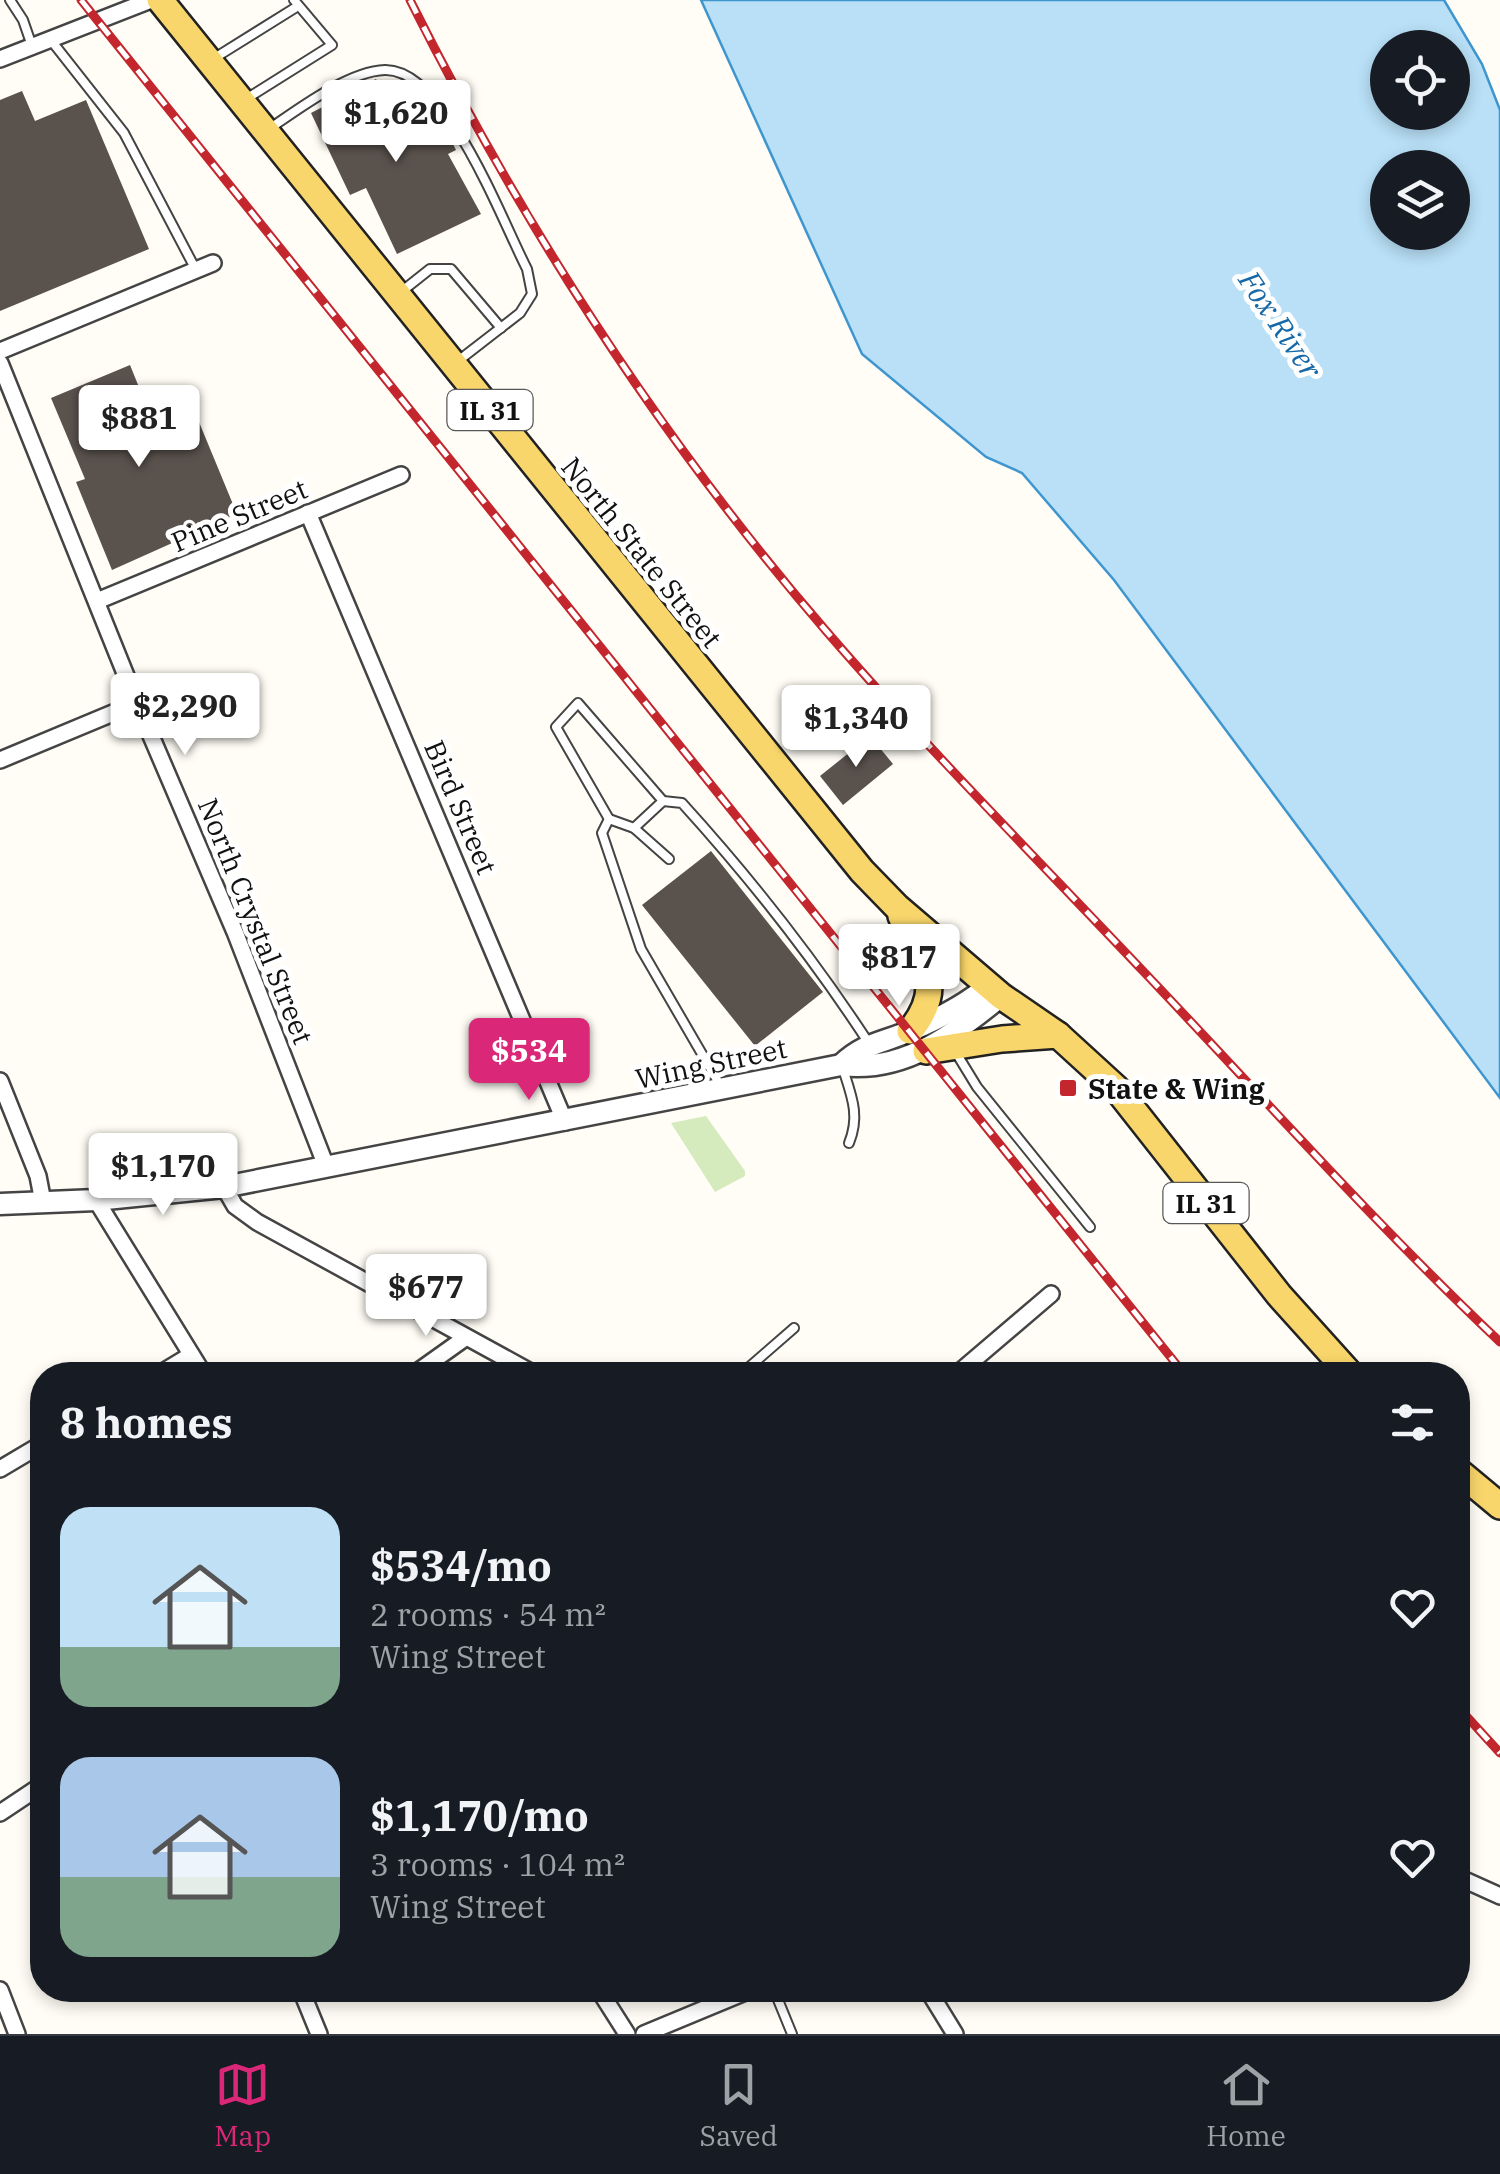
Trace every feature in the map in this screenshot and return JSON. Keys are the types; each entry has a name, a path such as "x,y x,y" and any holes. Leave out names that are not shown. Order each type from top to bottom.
{"main road":[{"name":"North State Street","path":"160,0 820,820 897,908 995,991 1058,1036 1116,1088 1279,1296 1339,1362"},
{"path":"897,908 930,983 918,1041 953,1047 1058,1036"},
{"path":"1470,1481 1500,1506"}],"street":[{"path":"0,60 150,0"},
{"path":"0,351 213,263"},
{"name":"North Crystal Street","path":"0,363 137,703 235,932 326,1166"},
{"name":"Pine Street","path":"97,601 401,475"},
{"name":"Bird Street","path":"308,513 565,1122"},
{"path":"0,760 137,703"},
{"name":"Wing Street","path":"0,1204 96,1200 224,1187 841,1065 862,1068 918,1041 995,991"},
{"name":"Wing Street","path":"841,1065 858,1049 870,1045 918,1041"},
{"path":"0,1081 38,1176 43,1202"},
{"path":"224,1187 236,1206 258,1222 511,1362"},
{"path":"96,1200 195,1362"},
{"path":"971,1362 1050,1294"},
{"path":"431,1362 465,1338"},
{"path":"181,1362 191,1356"},
{"path":"0,1469 30,1451"},
{"path":"0,1813 30,1792"},
{"path":"1470,1883 1500,1896"},
{"path":"0,1990 17,2034"},
{"path":"306,2002 319,2034"},
{"path":"607,2002 627,2034"},
{"path":"644,2034 721,2002"},
{"path":"935,2002 954,2034"}],"lane":[{"path":"10,0 23,20 32,46"},
{"path":"210,62 296,3 332,45 242,102"},
{"path":"50,39 124,133 196,270"},
{"path":"266,132 307,103 354,79 382,70 400,72 419,82 446,110 527,269 532,294 520,313 454,365"},
{"path":"398,295 430,269 450,269 500,328"},
{"path":"669,859 634,828 608,818 556,728 578,703 663,801 682,803 715,840 824,976 870,1045"},
{"path":"634,828 663,801"},
{"path":"608,818 602,833 641,949 722,1089"},
{"path":"953,1047 977,1088 1090,1227"},
{"path":"841,1065 855,1107 856,1125 848,1144"},
{"path":"755,1362 794,1328"},
{"path":"779,2002 792,2034"}],"green space":[{"path":"706,1116 745,1171 745,1176 715,1192 671,1123"}],"water":[{"name":"Fox River","path":"701,0 1444,0 1462,30 1370,30 1370,130 1470,130 1470,44 1500,110 1500,1098 1114,580 1022,473 986,457 862,354"}],"building":[{"path":"376,79 394,115 418,101 439,137 447,132 456,150 448,154 481,214 397,254 366,188 350,195 311,113"},
{"path":"22,91 35,121 86,100 149,249 0,311 0,100"},
{"path":"130,365 160,439 199,422 237,514 112,570 76,482 85,479 51,398"},
{"path":"870,736 893,764 843,805 820,776"},
{"path":"711,851 823,992 755,1046 642,905"}],"railway":[{"path":"81,0 1175,1362"},
{"path":"410,0 548,249 652,408 766,559 943,761 1363,1205 1500,1342"},
{"path":"1470,1720 1500,1753"}],"place":[{"name":"State & Wing","path":"1068,1088"}]}
